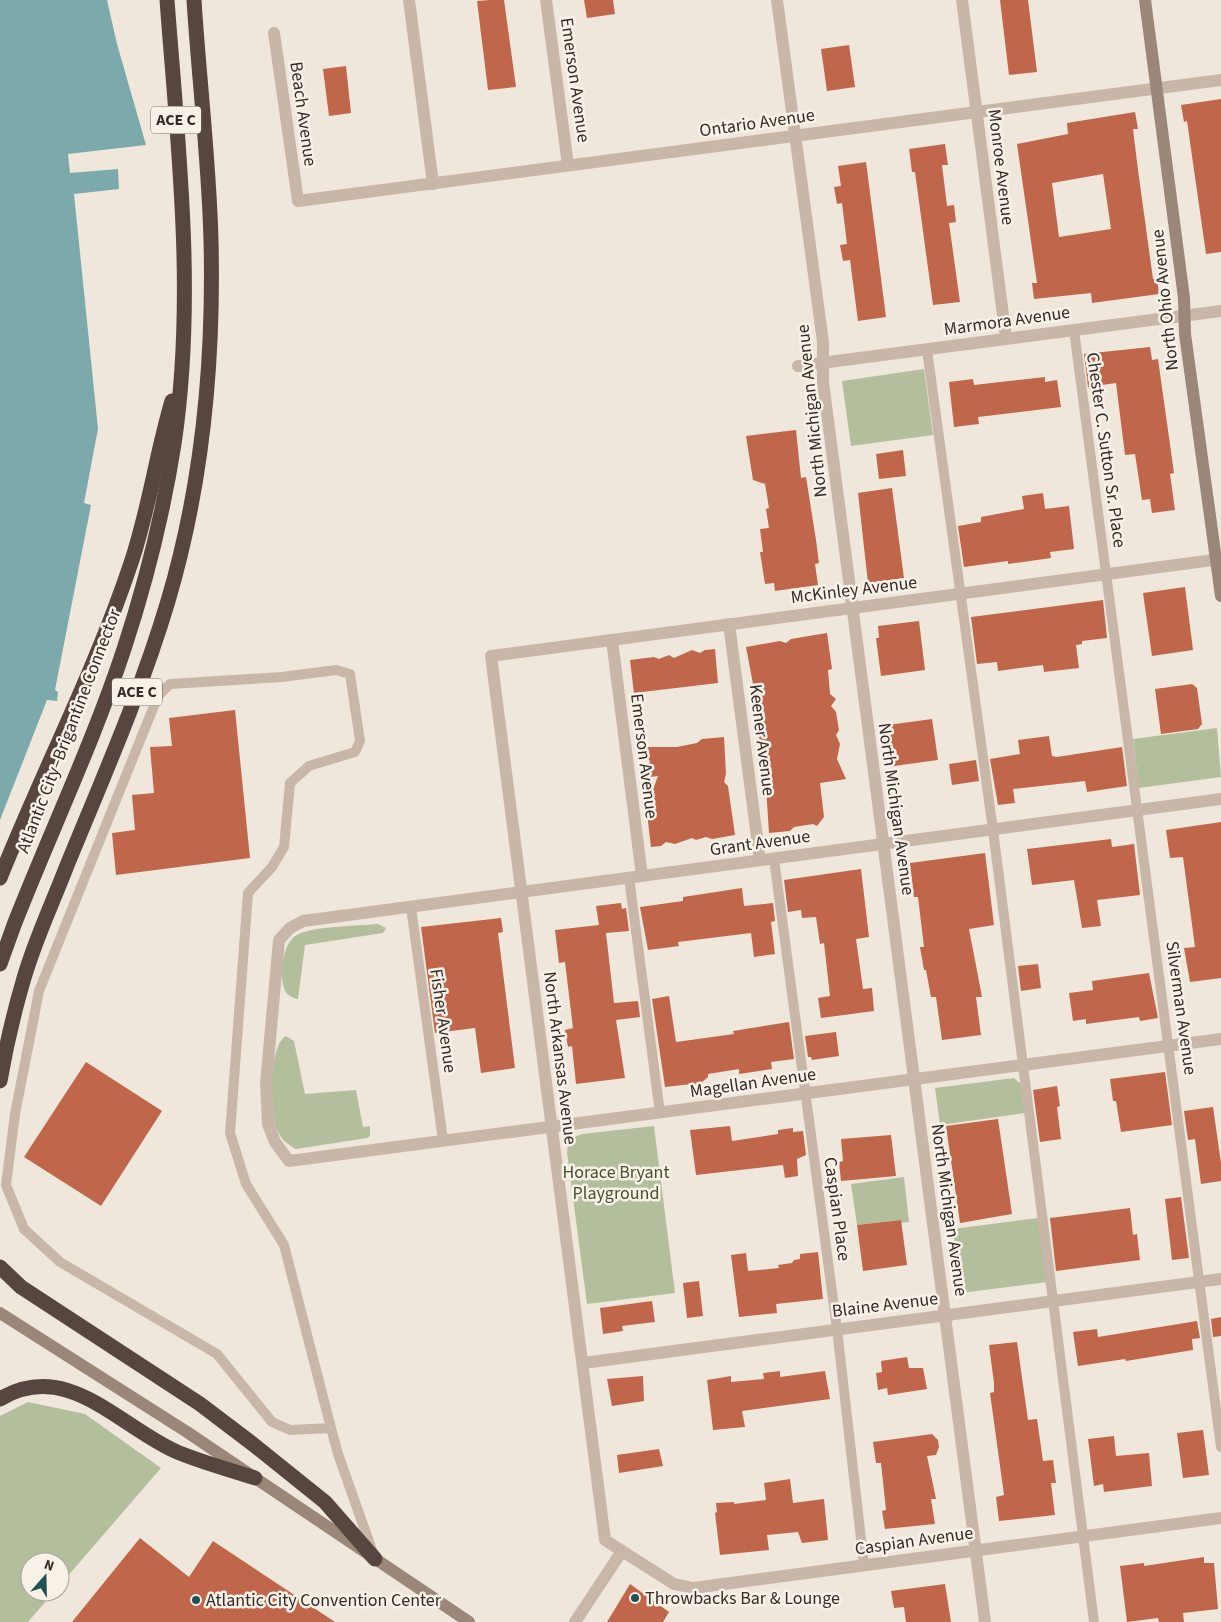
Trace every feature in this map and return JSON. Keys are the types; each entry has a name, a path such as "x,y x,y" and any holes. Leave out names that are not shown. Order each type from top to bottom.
{"highway":[{"name":"Atlantic City–Brigantine Connector","path":"0,964 17,917 111,686 134,617 162,510 174,444 182,371 185,291 184,241 167,0"},
{"name":"ACE C","path":"0,1081 15,1012 36,942 132,705 158,633 179,563 194,490 209,382 212,288 210,205 194,0"},
{"path":"0,878 102,641 132,562 146,511 160,443 182,371"},
{"path":"0,1268 21,1286 193,1399 254,1445 325,1502 375,1559"},
{"path":"0,1399 22,1389 36,1386 61,1388 92,1401 175,1451 254,1478"}],"street":[{"path":"409,0 433,184"},
{"name":"Emerson Avenue","path":"546,0 568,165"},
{"name":"North Michigan Avenue","path":"777,0 823,342 822,363 852,608 985,1622"},
{"name":"Monroe Avenue","path":"962,0 1006,338"},
{"name":"North Ohio Avenue","path":"1145,0 1185,316 1185,334 1219,560 1221,596"},
{"name":"Beach Avenue","path":"274,33 298,201"},
{"name":"Ontario Avenue","path":"298,201 1221,80"},
{"name":"Marmora Avenue","path":"798,366 1221,311"},
{"name":"McKinley Avenue","path":"491,656 1219,560"},
{"name":"Keener Avenue","path":"729,624 760,860"},
{"name":"Emerson Avenue","path":"612,640 635,877"},
{"name":"North Arkansas Avenue","path":"491,656 605,1540 622,1550"},
{"name":"Grant Avenue","path":"289,1161 274,1142 268,1124 266,1083 279,940 290,928 303,921 1221,799"},
{"name":"Magellan Avenue","path":"289,1161 1221,1038"},
{"name":"Blaine Avenue","path":"583,1363 1221,1279"},
{"path":"0,1313 254,1478 469,1622"},
{"name":"Caspian Avenue","path":"622,1550 674,1584 687,1588 1221,1518"},
{"path":"575,1622 622,1550"}],"lane":[{"name":"Chester C. Sutton Sr. Place","path":"1074,330 1106,574"},
{"path":"927,350 993,830 1094,1622"},
{"name":"Silverman Avenue","path":"1106,574 1170,1045 1221,1447"},
{"path":"331,1428 290,1430 272,1422 217,1354 60,1262 24,1229 6,1185 15,1114 39,991 158,696 170,684 336,670 350,674 360,741 355,752 309,766 290,783 284,847 272,867 248,893 230,1133 246,1184 284,1245 338,1454 375,1559"},
{"name":"Caspian Place","path":"774,859 837,1329 864,1565"},
{"path":"635,877 660,1112"},
{"name":"Fisher Avenue","path":"411,907 443,1140"}],"green space":[{"path":"924,369 933,435 851,446 842,381"},
{"path":"1217,728 1221,777 1139,788 1133,739"},
{"path":"378,924 386,928 383,933 305,945 298,999 287,994 282,981 282,966 287,947 293,938 313,930"},
{"path":"286,1036 294,1041 305,1094 356,1090 363,1127 370,1126 370,1136 296,1149 283,1139 274,1122 272,1081 276,1053 280,1042"},
{"path":"1014,1078 1021,1084 1025,1113 940,1125 935,1088"},
{"name":"Horace Bryant Playground","path":"654,1126 675,1293 587,1304 567,1152 568,1145 573,1139 582,1134"},
{"path":"904,1177 909,1222 901,1223 900,1220 857,1225 851,1184"},
{"path":"1038,1218 1047,1282 961,1293 953,1229"},
{"path":"28,1402 85,1414 161,1468 70,1573 70,1552 20,1552 20,1602 45,1602 28,1622 0,1622 0,1416"}],"water":[{"path":"0,0 107,0 117,44 146,145 68,154 70,173 118,169 119,189 74,194 98,429 84,503 91,505 55,690 58,692 57,701 47,700 0,820"}],"building":[{"path":"504,0 516,87 488,90 477,1"},
{"path":"584,0 613,0 615,14 587,18"},
{"path":"1000,0 1028,0 1037,72 1009,75"},
{"path":"849,45 855,87 827,91 821,49"},
{"path":"346,66 351,113 329,116 323,69"},
{"path":"1221,99 1221,252 1206,254 1187,121 1184,122 1181,105"},
{"path":"1135,112 1138,129 1133,129 1138,170 1153,279 1157,279 1159,294 1092,303 1091,293 1034,299 1032,283 1037,283 1017,144 1068,134 1067,123","holes":["1103,174 1111,229 1059,237 1052,183"]},
{"path":"945,144 948,165 942,165 947,206 954,205 956,222 949,223 960,302 933,305 915,172 912,172 909,149"},
{"path":"866,162 886,317 858,321 850,260 843,261 840,245 847,244 842,203 837,204 834,187 841,186 838,166"},
{"path":"1150,347 1152,360 1158,359 1174,473 1170,474 1175,510 1152,513 1150,499 1142,500 1135,454 1125,455 1116,383 1088,387 1084,354"},
{"path":"1045,377 1045,382 1057,380 1061,407 978,417 979,424 954,427 949,382 973,379 974,385"},
{"path":"796,430 801,478 806,477 816,540 819,563 815,564 818,585 775,591 774,583 765,584 760,552 763,552 760,529 769,528 766,509 769,508 765,484 753,480 746,436"},
{"path":"903,450 906,476 879,479 876,454"},
{"path":"892,488 904,578 868,583 858,493"},
{"path":"1043,493 1045,509 1069,506 1074,549 1050,552 1051,558 1008,564 1008,561 964,567 958,526 981,522 981,517 1024,509 1022,496"},
{"path":"1185,587 1193,650 1152,656 1143,593"},
{"path":"1103,600 1107,638 1082,641 1082,644 1076,645 1079,668 1044,672 1043,665 998,671 997,662 977,664 971,617"},
{"path":"919,621 925,670 881,676 876,638 879,638 878,626"},
{"path":"827,633 832,669 828,670 830,694 836,699 831,706 836,712 839,730 836,735 840,744 837,759 846,779 820,783 824,817 817,826 813,824 794,827 790,831 769,833 765,771 762,767 764,763 762,752 764,744 759,738 762,731 757,724 761,715 754,709 757,705 746,647 780,641 786,643 791,639"},
{"path":"715,649 718,683 634,693 630,660 654,657 659,659 669,655 674,658 692,650 700,653 705,650"},
{"path":"1192,684 1197,688 1202,724 1198,729 1161,734 1155,689"},
{"path":"235,710 250,858 116,875 112,833 135,830 132,795 154,793 150,747 172,746 169,718"},
{"path":"932,719 938,760 894,766 888,725"},
{"path":"1049,736 1052,756 1057,757 1122,747 1127,786 1087,792 1085,781 1013,789 1015,803 998,805 990,759 1020,754 1018,740"},
{"path":"724,737 726,774 724,782 728,786 735,835 712,839 706,837 696,840 692,838 675,844 666,842 661,846 651,847 647,813 655,811 650,798 658,776 649,777 648,768 650,761 637,747 677,747 697,743 702,739"},
{"path":"976,760 979,781 952,785 949,764"},
{"path":"1221,822 1221,978 1190,982 1184,948 1195,947 1183,857 1170,858 1166,830"},
{"path":"1111,839 1112,847 1134,844 1140,895 1097,900 1101,926 1082,928 1074,880 1032,885 1027,849"},
{"path":"985,853 994,925 969,929 982,997 976,997 981,1035 942,1040 936,997 931,997 926,970 924,970 920,947 924,947 918,897 914,897 910,863"},
{"path":"861,869 869,937 856,939 863,989 872,988 874,1011 821,1018 818,998 830,996 824,943 820,944 816,917 802,918 801,910 788,912 784,880"},
{"path":"742,888 744,906 773,903 775,921 771,922 775,954 754,957 751,933 678,942 679,946 648,950 640,907 683,901 683,897"},
{"path":"621,903 622,909 626,908 629,931 606,933 614,1003 638,1001 640,1017 616,1020 625,1078 576,1084 572,1046 568,1047 565,1030 573,1028 565,962 559,963 555,930 599,925 596,906"},
{"path":"501,918 503,932 498,933 515,1068 481,1073 475,1028 435,1033 421,927"},
{"path":"1038,964 1041,988 1021,991 1018,966"},
{"path":"1149,973 1158,1018 1140,1021 1139,1017 1086,1024 1086,1019 1073,1021 1069,993 1093,990 1092,981"},
{"path":"669,996 676,1042 734,1034 733,1031 789,1022 794,1059 771,1062 772,1069 739,1074 739,1069 708,1074 708,1077 701,1083 665,1087 652,999"},
{"path":"836,1032 839,1056 812,1060 811,1057 808,1057 805,1036"},
{"path":"86,1062 162,1111 101,1206 24,1157"},
{"path":"1165,1072 1172,1125 1121,1132 1116,1101 1113,1101 1110,1079"},
{"path":"1057,1086 1060,1106 1057,1107 1061,1139 1040,1142 1033,1090"},
{"path":"1213,1107 1221,1163 1221,1181 1201,1184 1195,1139 1188,1140 1184,1111"},
{"path":"998,1119 1012,1214 960,1223 946,1126"},
{"path":"730,1126 732,1141 778,1134 778,1130 793,1128 793,1132 803,1131 806,1155 797,1159 798,1176 785,1178 783,1165 696,1175 690,1130"},
{"path":"891,1135 896,1176 841,1181 839,1162 843,1161 841,1139"},
{"path":"1181,1197 1189,1258 1172,1260 1165,1199"},
{"path":"1130,1208 1133,1235 1137,1234 1140,1260 1056,1271 1050,1218"},
{"path":"901,1220 907,1265 863,1271 857,1225"},
{"path":"818,1252 823,1299 776,1304 777,1313 739,1317 731,1255 746,1253 748,1271 779,1268 778,1265 792,1263 794,1260 800,1259 800,1254"},
{"path":"699,1281 703,1316 687,1318 683,1283"},
{"path":"652,1301 655,1322 622,1326 623,1331 603,1334 600,1308"},
{"path":"1221,1317 1221,1336 1213,1337 1211,1319"},
{"path":"1197,1321 1200,1338 1192,1339 1193,1350 1126,1361 1125,1359 1078,1366 1073,1332 1097,1329 1098,1337"},
{"path":"1017,1342 1028,1420 1037,1419 1043,1461 1053,1460 1056,1483 1051,1483 1055,1515 999,1521 996,1497 1004,1495 990,1393 994,1392 994,1383 989,1345"},
{"path":"907,1357 909,1368 923,1368 927,1389 888,1395 887,1388 878,1390 876,1373 882,1372 881,1361"},
{"path":"780,1371 780,1377 825,1371 830,1399 742,1411 745,1427 713,1430 707,1380 731,1376 731,1382 764,1379 763,1373"},
{"path":"643,1376 644,1401 612,1406 607,1379"},
{"path":"1203,1430 1209,1475 1183,1478 1177,1433"},
{"path":"932,1434 938,1440 939,1447 936,1455 927,1456 936,1499 931,1499 935,1524 885,1529 882,1511 886,1510 881,1463 876,1463 873,1442"},
{"path":"1114,1436 1116,1456 1149,1453 1152,1486 1104,1492 1103,1484 1094,1486 1088,1439"},
{"path":"659,1449 663,1466 619,1473 617,1455"},
{"path":"790,1479 793,1503 824,1499 828,1540 802,1543 798,1532 767,1535 769,1550 720,1555 715,1513 717,1512 716,1503 734,1502 734,1504 766,1500 764,1483"},
{"name":"Atlantic City Convention Center","path":"140,1538 189,1577 213,1541 335,1622 72,1622"},
{"path":"1204,1557 1204,1563 1214,1563 1218,1609 1183,1613 1184,1622 1159,1622 1158,1618 1127,1622 1120,1566 1144,1563 1144,1566"},
{"name":"Throwbacks Bar & Lounge","path":"630,1584 669,1612 663,1622 607,1622"},
{"path":"945,1584 951,1622 906,1622 904,1607 894,1608 891,1591"}],"place":[{"name":"Throwbacks Bar & Lounge","path":"635,1598"},
{"name":"Atlantic City Convention Center","path":"196,1600"}]}
